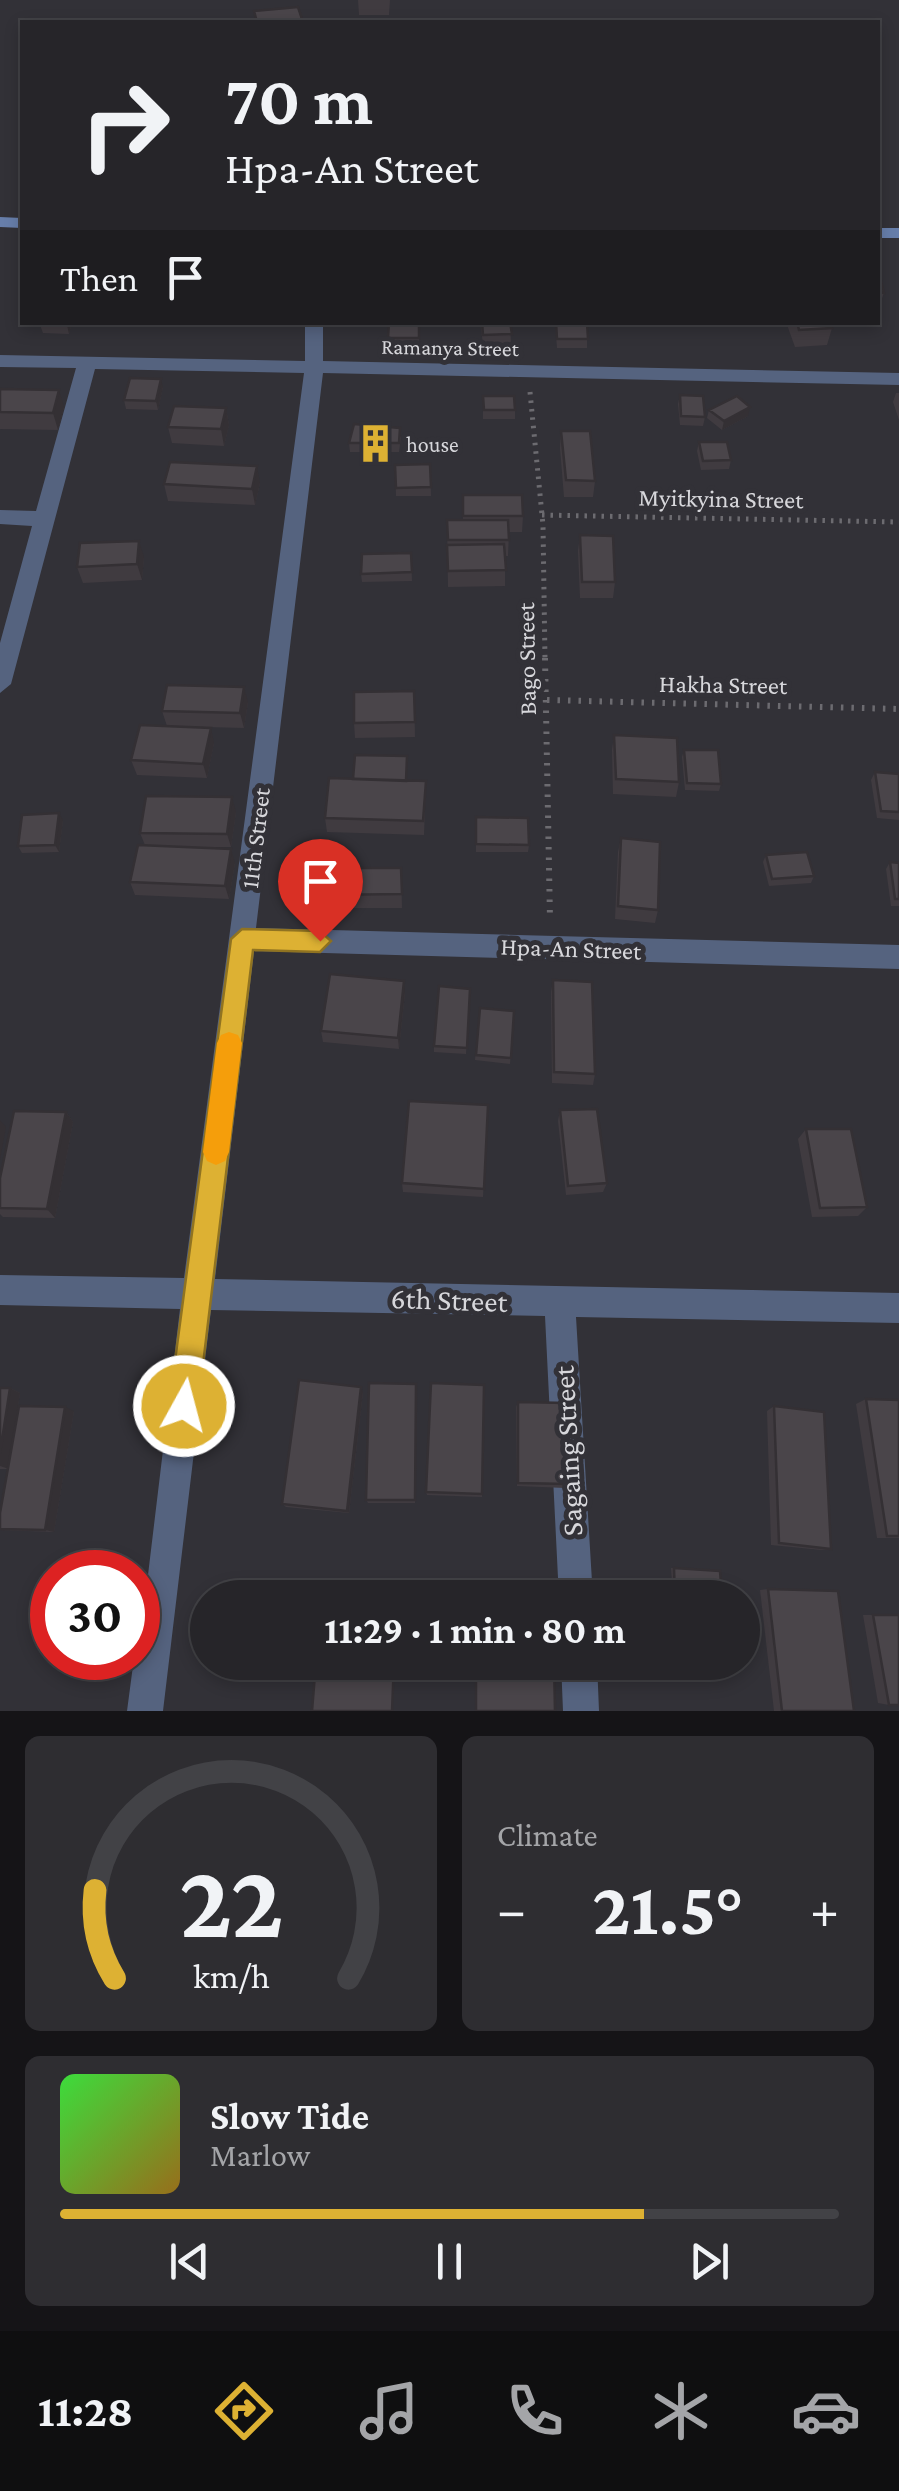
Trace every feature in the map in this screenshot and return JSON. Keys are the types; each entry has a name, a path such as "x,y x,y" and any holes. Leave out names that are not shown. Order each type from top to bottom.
{"street":[{"name":"11th Street","path":"145,1711 314,367 314,325"},
{"name":"Ramanya Street","path":"0,360 899,379"},
{"path":"0,684 86,362"},
{"path":"0,517 44,520"},
{"name":"Hpa-An Street","path":"242,939 899,956"},
{"name":"6th Street","path":"0,1290 899,1308"},
{"name":"Sagaing Street","path":"560,1304 575,1580"},
{"path":"580,1680 582,1711"}],"path":[{"name":"Bago Street","path":"528,371 542,515 550,948"},
{"name":"Myitkyina Street","path":"542,515 899,522"},
{"name":"Hakha Street","path":"547,700 899,709"}],"building":[{"path":"298,7 302,20 256,20 254,11"},
{"path":"389,325 419,325 419,338 388,338"},
{"path":"482,325 510,325 512,334 483,335"},
{"path":"556,325 587,325 588,339 557,339"},
{"path":"798,325 832,328 799,330"},
{"path":"130,378 161,379 156,401 124,400"},
{"path":"0,389 59,390 53,413 0,412"},
{"path":"680,395 703,396 705,417 681,416"},
{"path":"483,396 514,396 515,410 484,410"},
{"path":"737,396 750,407 724,421 709,410"},
{"path":"174,406 226,408 221,429 168,427"},
{"path":"354,424 400,428 399,443 349,443"},
{"path":"561,431 590,431 595,481 566,480"},
{"path":"699,442 727,442 731,460 703,461"},
{"path":"170,462 257,466 252,489 164,484"},
{"path":"430,464 431,487 396,488 395,465"},
{"path":"463,495 522,495 523,516 463,516"},
{"path":"447,520 508,520 509,540 448,540"},
{"path":"580,535 613,536 615,582 582,582"},
{"path":"139,541 137,564 77,567 80,543"},
{"path":"504,544 506,570 448,571 447,545"},
{"path":"411,553 412,572 361,574 362,554"},
{"path":"167,685 244,687 240,713 162,711"},
{"path":"414,691 415,722 354,723 354,692"},
{"path":"140,725 211,728 203,764 131,760"},
{"path":"614,735 677,738 679,782 616,779"},
{"path":"684,750 718,750 721,784 687,783"},
{"path":"355,755 407,756 406,781 353,779"},
{"path":"875,772 899,774 899,812 881,811"},
{"path":"329,778 426,781 423,821 325,818"},
{"path":"146,796 232,797 227,834 140,833"},
{"path":"59,813 55,845 18,846 22,815"},
{"path":"476,817 528,818 529,845 476,844"},
{"path":"621,838 660,842 658,910 618,906"},
{"path":"138,845 231,849 225,886 130,882"},
{"path":"807,852 814,876 772,879 766,855"},
{"path":"890,862 899,863 899,899 895,899"},
{"path":"328,868 401,868 402,894 326,895"},
{"path":"330,974 404,981 398,1038 321,1031"},
{"path":"553,980 592,982 595,1074 554,1072"},
{"path":"439,986 470,989 467,1048 434,1046"},
{"path":"480,1008 514,1011 511,1058 476,1055"},
{"path":"409,1101 488,1105 484,1189 402,1183"},
{"path":"597,1109 607,1183 568,1186 560,1110"},
{"path":"14,1111 66,1112 47,1209 0,1208 0,1178"},
{"path":"806,1129 851,1129 867,1207 820,1208"},
{"path":"299,1380 361,1387 347,1511 282,1504"},
{"path":"369,1383 416,1384 415,1500 366,1500"},
{"path":"431,1383 484,1385 482,1494 426,1492"},
{"path":"0,1388 10,1388 0,1453"},
{"path":"866,1399 899,1400 899,1536 887,1536"},
{"path":"518,1402 566,1403 568,1484 518,1483"},
{"path":"19,1406 65,1407 45,1530 0,1529"},
{"path":"774,1406 824,1412 831,1549 779,1543"},
{"path":"674,1568 720,1571 721,1580 674,1580"},
{"path":"768,1589 838,1591 854,1711 782,1711"},
{"path":"873,1615 899,1615 899,1705 889,1705"},
{"path":"315,1680 393,1680 392,1711 312,1711"},
{"path":"476,1680 554,1680 555,1711 476,1711"}],"slow traffic":[{"path":"216,1152 229,1043"}],"place":[{"name":"house","path":"376,444"}],"route":[{"path":"184,1406 242,939 320,941"}]}
